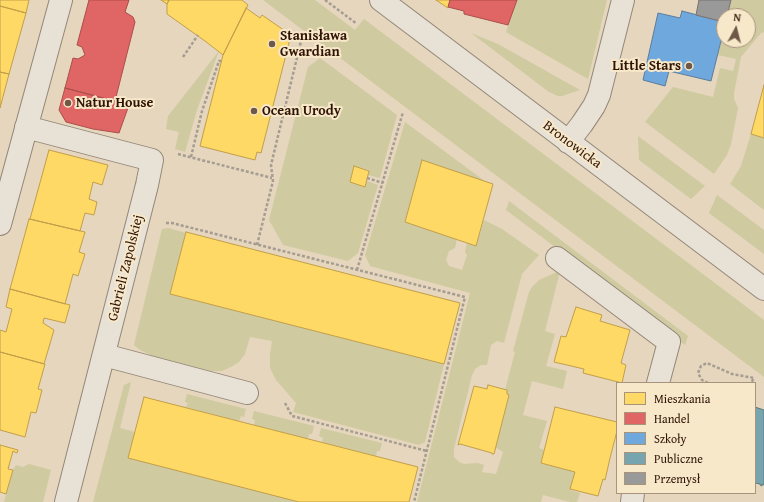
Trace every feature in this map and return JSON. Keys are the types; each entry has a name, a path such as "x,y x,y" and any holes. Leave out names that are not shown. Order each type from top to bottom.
{"street":[{"path":"0,224 61,0"},
{"name":"Bronowicka","path":"381,0 764,289"},
{"path":"568,142 594,106 599,95 622,0"},
{"name":"Gabrieli Zapolskiej","path":"26,127 152,160 66,502"},
{"path":"558,258 669,342 658,382"},
{"path":"104,355 247,393"}],"path":[{"path":"325,0 357,24"},
{"path":"182,57 198,35"},
{"path":"258,245 273,181 272,165 302,37"},
{"path":"191,157 202,111 218,61 221,61"},
{"path":"357,270 403,112"},
{"path":"171,152 272,178"},
{"path":"367,178 383,182"},
{"path":"161,223 172,223 465,297 414,502"},
{"path":"706,382 702,380 698,373 701,366 707,363 732,374 754,378 751,382"},
{"path":"285,403 292,416 427,451"}],"shaded area":[{"path":"263,0 315,0 355,30 364,19 764,320 764,377"},
{"path":"517,0 607,0 588,79 506,32"},
{"path":"731,0 764,0 764,32 761,33 756,39 756,8 729,8"},
{"path":"471,33 498,44 580,90 562,96 549,92"},
{"path":"720,48 748,48 741,57 734,93 734,99 738,108 731,144 727,155 714,174 645,122 673,87 713,97 720,68 733,71 736,59 718,55"},
{"path":"219,51 197,110 185,152 175,149 179,132 166,129 168,116"},
{"path":"320,58 397,115 380,178 368,175 369,170 354,166 350,182 364,187 367,181 378,185 358,253 348,261 283,245 269,220 308,67"},
{"path":"405,122 486,182 405,222 457,239 455,248 449,251 446,260 449,266 462,270 467,255 465,252 467,243 476,245 484,220 502,229 539,255 522,274 504,343 497,341 491,345 487,365 481,365 475,369 472,375 454,449 454,457 459,462 464,464 478,463 484,465 482,472 496,474 503,452 495,447 509,395 507,394 507,390 505,390 515,352 513,351 529,292 539,280 560,271 545,331 555,334 546,366 567,371 563,389 532,381 523,415 547,421 539,448 544,450 541,463 575,472 570,490 580,493 577,502 570,502 543,495 541,502 417,502 470,293 370,266 365,255"},
{"path":"751,134 764,138 764,210 730,184 741,166"},
{"path":"638,136 705,186 691,199 639,160"},
{"path":"717,195 764,230 764,254 709,213"},
{"path":"509,201 688,336 685,345 506,210"},
{"path":"168,228 186,233 170,294 444,364 425,442 419,445 293,412 296,403 276,380 270,368 272,341 250,337 245,354 239,362 222,371 210,371 155,357 140,350 134,345 162,229"},
{"path":"131,382 120,428 135,432 299,502 93,502 124,385"},
{"path":"187,394 246,409 244,417 241,416 239,421 186,407 188,403 185,402"},
{"path":"254,411 314,426 312,434 309,434 308,439 254,425 255,420 252,419"},
{"path":"321,428 382,443 380,451 377,451 376,456 322,442 323,438 319,436"},
{"path":"29,464 51,470 43,502 4,502 13,470 16,465 23,467"}],"building: Mieszkania":[{"path":"0,0 29,0 26,13 0,6"},
{"path":"161,0 169,0 167,4"},
{"path":"169,0 242,0 248,5 223,55 167,14 167,4"},
{"path":"436,0 450,0 448,8"},
{"path":"0,6 26,13 9,74 0,72"},
{"path":"246,8 260,18 262,15 291,35 261,153 257,152 255,160 200,146 223,55"},
{"path":"0,72 9,74 0,108"},
{"path":"764,85 764,138 751,134"},
{"path":"49,150 108,165 102,185 93,182 89,199 97,202 94,215 85,213 80,231 30,219"},
{"path":"422,160 493,184 476,246 405,222"},
{"path":"354,166 369,171 365,187 350,182"},
{"path":"29,219 85,232 79,252 85,254 78,276 73,274 65,304 10,289"},
{"path":"186,232 460,303 444,364 170,294"},
{"path":"10,289 70,305 65,323 44,318 43,323 54,330 44,364 0,352 0,330 6,332 12,309 6,307"},
{"path":"576,307 602,315 600,321 630,330 621,363 626,365 622,382 583,373 584,369 554,362 561,336 566,337"},
{"path":"0,352 45,364 38,389 42,390 36,413 31,412 25,437 0,430"},
{"path":"488,385 507,390 507,394 509,395 494,454 460,444 458,445 474,386 487,389"},
{"path":"144,397 418,467 409,502 299,502 128,458"},
{"path":"555,407 616,422 616,435 605,480 603,479 598,496 570,489 575,472 541,463"},
{"path":"0,445 18,450 17,453 13,451 8,469 13,470 6,494 0,492"}],"building: Handel":[{"path":"89,0 129,0 125,12 133,17 135,22 115,101 65,88 73,58 78,59 85,55 82,47 77,45"},
{"path":"450,0 517,0 508,25 464,14 464,11 448,7"},
{"path":"65,88 129,105 119,133 93,129 66,122 59,110"}],"building: Szkoły":[{"path":"682,11 716,20 716,48 719,48 711,81 669,71 665,86 643,80 658,13 680,18"}],"building: Publiczne":[{"path":"756,407 764,410 764,485 762,484 762,486 756,483"}],"building: Przemysł":[{"path":"699,0 731,0 729,8 716,8 716,20 696,15"}],"place":[{"name":"Stanisława Gwardian","path":"272,44"},
{"name":"Little Stars","path":"689,66"},
{"name":"Natur House","path":"68,103"},
{"name":"Ocean Urody","path":"254,111"}]}
